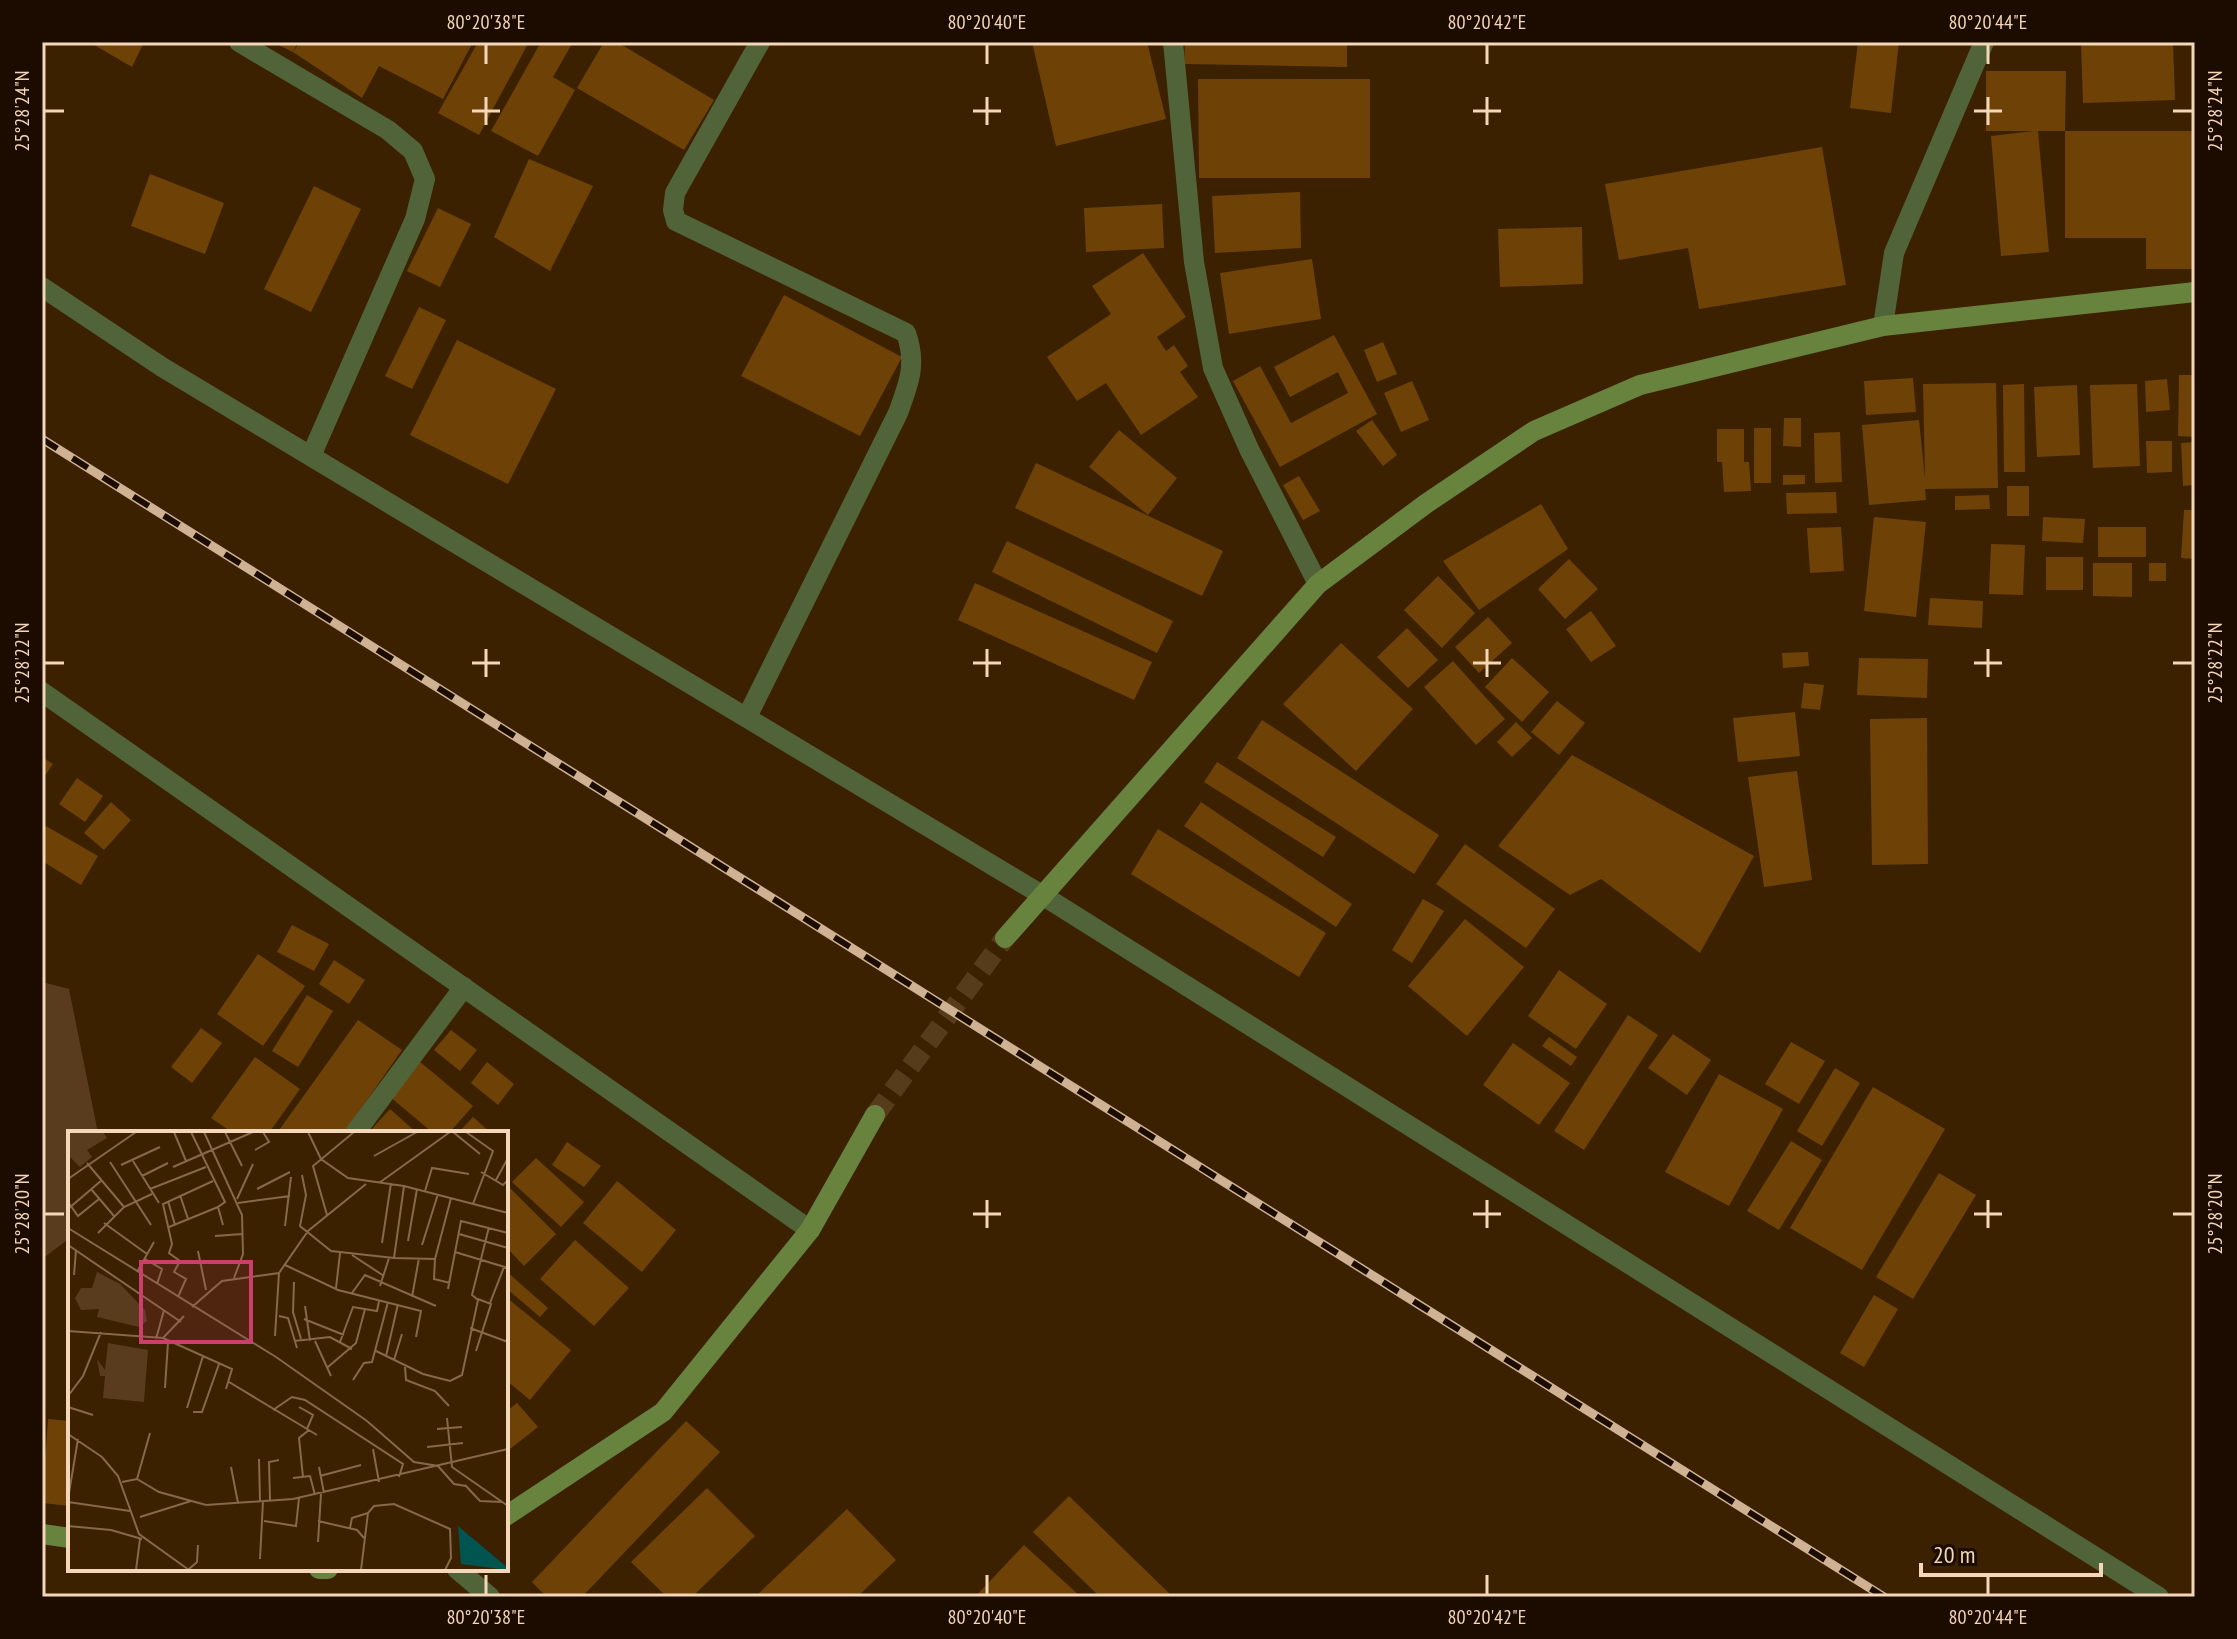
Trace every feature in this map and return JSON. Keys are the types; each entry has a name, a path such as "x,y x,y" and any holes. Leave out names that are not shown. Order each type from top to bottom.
{"street":[{"path":"239,42 388,130 413,151 425,179 415,219 311,456"},
{"path":"747,717 898,413 912,375 914,355 906,333 676,221 673,210 675,193 760,42"},
{"path":"1173,42 1194,262 1213,368 1249,449 1318,584"},
{"path":"1883,326 1894,253 1984,42"},
{"path":"42,287 162,367 1042,895 2159,1597"},
{"path":"1005,938 1318,584 1427,503 1534,431 1640,385 1883,326 2195,292"},
{"path":"42,692 810,1230"},
{"path":"356,1131 464,987"},
{"path":"508,1515 663,1412 810,1230 875,1115"},
{"path":"42,1534 68,1538"},
{"path":"459,1571 490,1597"}],"shaded area":[{"path":"42,982 69,989 98,1131 68,1131 68,1240 42,1259"}],"building":[{"path":"89,42 144,42 132,67"},
{"path":"272,42 298,42 293,52"},
{"path":"300,42 473,42 443,99 379,66 362,98 293,52"},
{"path":"478,42 529,42 479,135 438,113"},
{"path":"541,42 573,42 553,77 575,90 538,156 491,131"},
{"path":"604,42 617,42 714,100 684,150 577,88"},
{"path":"1032,42 1147,42 1166,119 1056,146"},
{"path":"1185,42 1347,42 1347,67 1184,64"},
{"path":"1858,42 1899,42 1891,113 1850,108"},
{"path":"2081,42 2173,42 2175,100 2083,103"},
{"path":"1986,71 2066,71 2065,131 2038,131 2049,252 2001,256 1991,136 2035,131 1986,131"},
{"path":"1198,79 1370,79 1370,178 1199,178"},
{"path":"2065,131 2195,131 2195,269 2146,269 2146,238 2065,238"},
{"path":"1822,147 1846,285 1699,309 1688,248 1619,260 1605,184"},
{"path":"529,159 593,186 550,271 494,237"},
{"path":"150,174 224,203 205,254 131,226"},
{"path":"314,186 361,209 311,312 264,289"},
{"path":"1300,192 1301,248 1215,253 1212,196"},
{"path":"1162,204 1164,248 1086,252 1084,208"},
{"path":"438,208 471,224 440,287 407,271"},
{"path":"1582,227 1583,284 1500,287 1498,229"},
{"path":"1143,253 1186,317 1157,337 1166,351 1174,345 1188,366 1180,372 1198,397 1141,435 1106,383 1077,401 1047,357 1111,314 1092,286"},
{"path":"1312,259 1321,319 1229,334 1220,273"},
{"path":"784,295 902,357 860,436 741,376"},
{"path":"419,307 446,320 412,389 385,376"},
{"path":"1334,335 1377,414 1280,467 1233,381 1260,366 1291,423 1348,393 1338,372 1290,397 1274,367"},
{"path":"457,340 556,389 508,484 410,435"},
{"path":"1383,342 1397,374 1377,382 1364,350"},
{"path":"2179,375 2195,375 2195,437 2178,436"},
{"path":"1913,378 1916,412 1866,415 1864,381"},
{"path":"2167,379 2170,410 2146,412 2145,381"},
{"path":"1412,381 1429,420 1401,432 1384,393"},
{"path":"1996,383 1998,488 1925,489 1926,500 1869,505 1862,425 1919,420 1925,478 1923,384"},
{"path":"2024,384 2025,472 2004,472 2003,385"},
{"path":"2137,384 2140,466 2093,468 2090,385"},
{"path":"2077,385 2080,455 2037,457 2034,387"},
{"path":"1784,418 1801,418 1801,447 1783,446"},
{"path":"1372,420 1397,455 1383,466 1356,431"},
{"path":"1754,428 1771,428 1771,483 1754,483"},
{"path":"1717,429 1744,429 1744,462 1749,462 1751,491 1724,492 1722,462 1717,462"},
{"path":"1119,430 1177,478 1148,515 1089,467"},
{"path":"1840,432 1842,482 1815,483 1814,433"},
{"path":"2146,441 2172,441 2172,472 2147,473"},
{"path":"2195,442 2195,485 2183,486 2181,443"},
{"path":"1036,463 1223,551 1202,596 1015,508"},
{"path":"1783,475 1805,475 1805,484 1783,485"},
{"path":"1299,476 1320,511 1303,520 1283,485"},
{"path":"2007,486 2029,486 2029,516 2007,516"},
{"path":"1836,492 1837,513 1787,514 1786,493"},
{"path":"1989,495 1990,509 1955,510 1955,496"},
{"path":"1541,504 1568,549 1479,610 1443,561"},
{"path":"2184,510 2195,510 2195,559 2181,558"},
{"path":"1874,517 1926,522 1916,617 1864,611"},
{"path":"2043,517 2085,519 2083,543 2042,541"},
{"path":"1841,527 1844,571 1810,573 1807,528"},
{"path":"2098,527 2146,527 2146,557 2098,557"},
{"path":"1007,541 1173,621 1157,653 992,572"},
{"path":"1991,544 2025,545 2023,595 1989,594"},
{"path":"2046,557 2083,557 2083,590 2046,590"},
{"path":"1569,559 1598,589 1565,619 1538,589"},
{"path":"2093,563 2132,563 2132,597 2093,596"},
{"path":"2149,563 2166,563 2166,581 2149,581"},
{"path":"1438,576 1475,613 1442,648 1404,610"},
{"path":"975,583 1152,662 1134,700 958,620"},
{"path":"1930,598 1983,601 1982,628 1928,625"},
{"path":"1591,611 1616,646 1591,662 1566,629"},
{"path":"1488,617 1512,643 1479,673 1455,647"},
{"path":"1407,628 1438,660 1408,688 1377,657"},
{"path":"1341,643 1413,709 1356,771 1283,704"},
{"path":"1808,652 1809,666 1783,668 1782,653"},
{"path":"1512,658 1549,692 1522,722 1485,687"},
{"path":"1859,658 1928,659 1927,698 1857,695"},
{"path":"1453,661 1505,719 1476,745 1424,687"},
{"path":"1804,683 1824,685 1820,710 1801,708"},
{"path":"1557,701 1585,723 1559,755 1531,732"},
{"path":"1795,712 1800,756 1738,762 1733,718"},
{"path":"1927,718 1928,864 1872,865 1870,719"},
{"path":"1262,720 1439,835 1414,874 1237,758"},
{"path":"1516,722 1532,738 1512,757 1497,742"},
{"path":"1572,755 1754,856 1700,953 1601,879 1570,895 1498,846"},
{"path":"42,757 53,764 42,780"},
{"path":"1217,762 1336,837 1323,857 1204,782"},
{"path":"1797,771 1812,880 1764,887 1748,777"},
{"path":"77,778 103,796 85,822 59,804"},
{"path":"111,802 131,820 104,850 84,833"},
{"path":"1201,802 1352,904 1336,927 1184,826"},
{"path":"46,826 98,856 81,885 42,861 42,833"},
{"path":"1158,829 1326,933 1299,977 1131,874"},
{"path":"1465,844 1555,909 1526,948 1436,884"},
{"path":"1423,899 1444,911 1412,963 1392,950"},
{"path":"1465,919 1524,967 1467,1036 1408,986"},
{"path":"292,925 329,944 314,971 277,952"},
{"path":"258,954 305,986 263,1046 217,1014"},
{"path":"334,960 365,980 349,1004 319,984"},
{"path":"1559,970 1607,1004 1576,1049 1528,1016"},
{"path":"307,995 333,1011 298,1067 272,1051"},
{"path":"1628,1015 1658,1035 1584,1150 1554,1131"},
{"path":"358,1020 402,1050 345,1131 278,1131"},
{"path":"201,1028 222,1043 192,1083 171,1067"},
{"path":"451,1030 477,1050 460,1071 434,1050"},
{"path":"1673,1034 1711,1060 1687,1095 1648,1068"},
{"path":"1549,1037 1577,1057 1571,1066 1542,1046"},
{"path":"1791,1042 1825,1061 1799,1104 1765,1084"},
{"path":"1513,1043 1570,1083 1539,1125 1483,1085"},
{"path":"255,1057 300,1089 270,1131 230,1131 211,1118"},
{"path":"419,1061 473,1106 451,1131 431,1131 389,1096"},
{"path":"487,1062 514,1084 498,1105 471,1083"},
{"path":"1835,1068 1860,1083 1822,1146 1797,1131"},
{"path":"1719,1074 1783,1109 1729,1206 1665,1172"},
{"path":"1873,1087 1945,1129 1862,1270 1790,1228"},
{"path":"390,1109 415,1131 370,1131"},
{"path":"473,1117 489,1131 460,1131"},
{"path":"1791,1141 1822,1160 1779,1230 1747,1211"},
{"path":"567,1142 601,1166 584,1187 552,1165"},
{"path":"536,1158 584,1202 561,1227 512,1182"},
{"path":"1939,1173 1976,1195 1913,1299 1876,1277"},
{"path":"617,1181 676,1230 642,1272 583,1223"},
{"path":"508,1186 556,1234 524,1266 508,1249"},
{"path":"575,1240 629,1288 594,1326 540,1279"},
{"path":"508,1273 548,1308 540,1317 508,1290"},
{"path":"1874,1295 1898,1309 1864,1367 1840,1353"},
{"path":"508,1299 571,1350 530,1400 508,1382"},
{"path":"517,1403 538,1427 508,1450 508,1410"},
{"path":"48,1419 68,1421 68,1506 42,1503"},
{"path":"686,1421 720,1452 582,1597 547,1597 532,1582"},
{"path":"707,1488 755,1536 692,1597 667,1597 631,1562"},
{"path":"1069,1496 1173,1597 1100,1597 1033,1532"},
{"path":"847,1509 896,1560 857,1597 755,1597"},
{"path":"1024,1545 1081,1597 975,1597"}],"tunnel":[{"path":"875,1115 1005,938"}],"railway":[{"path":"42,439 1884,1597"}]}
